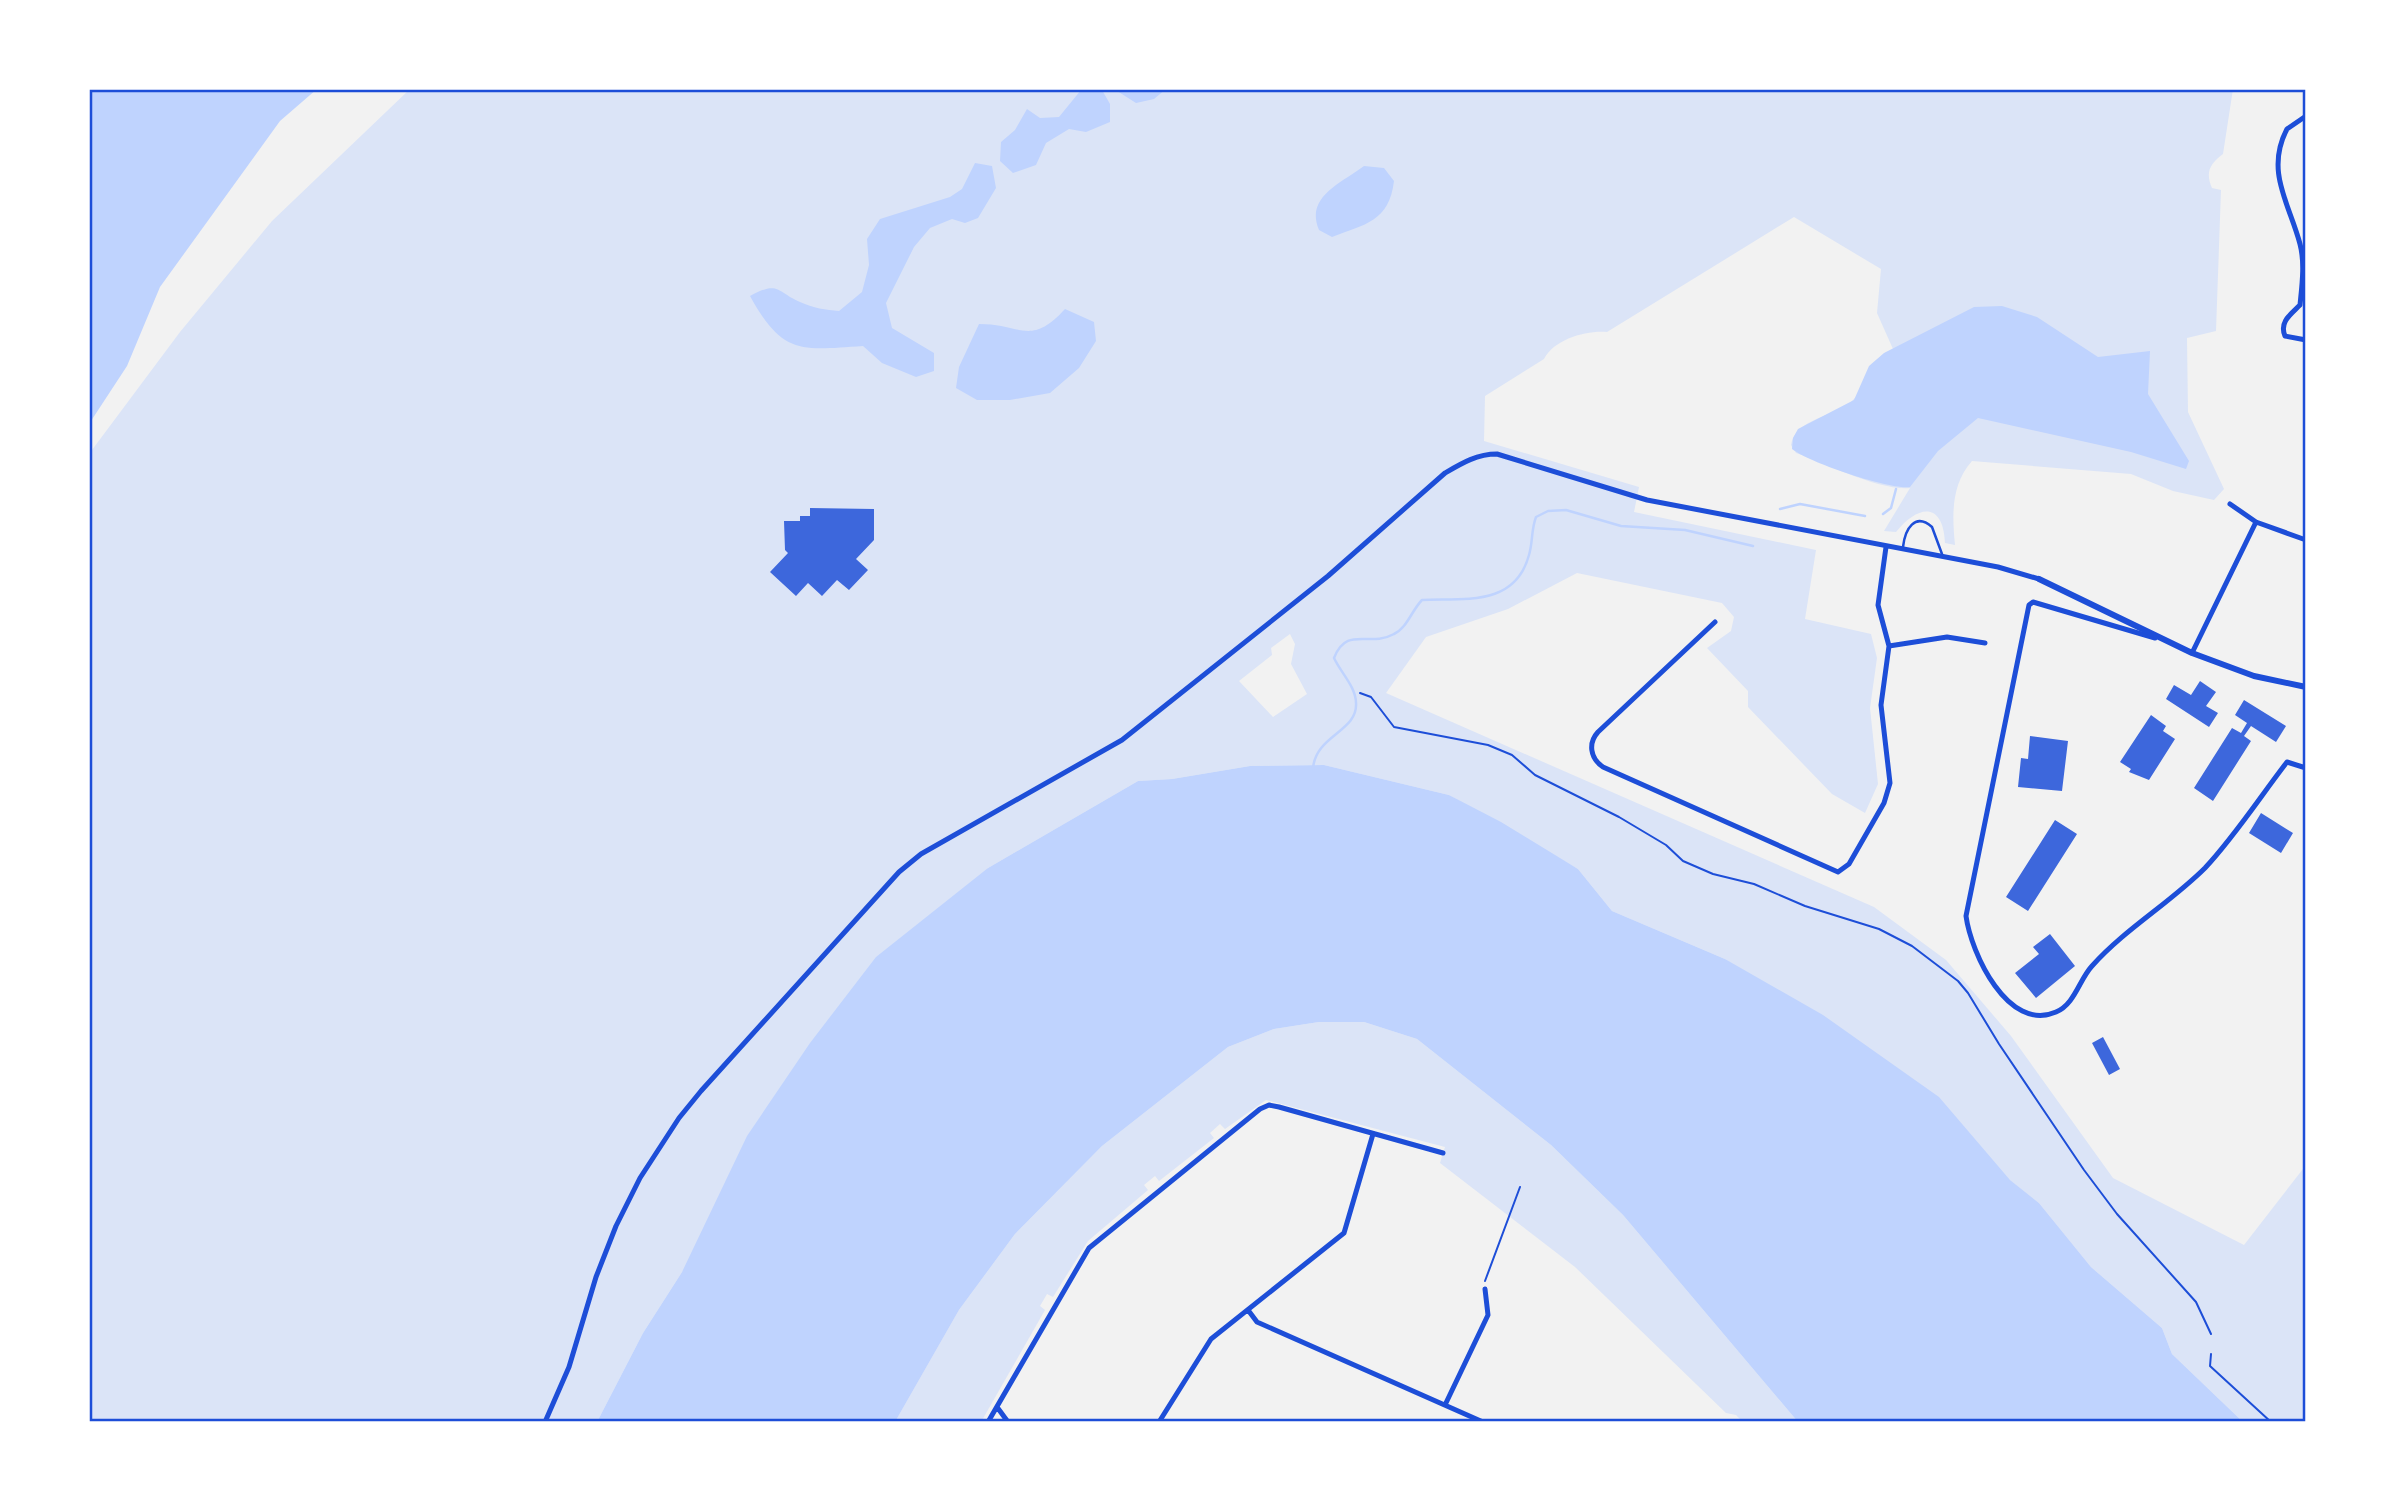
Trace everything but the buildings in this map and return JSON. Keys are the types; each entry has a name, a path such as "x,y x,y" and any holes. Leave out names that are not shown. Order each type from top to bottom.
{"street":[{"path":"2306,116 2287,129 2278,164 2281,195 2301,252 2300,305 2285,321 2283,330 2286,336 2306,340"},
{"path":"2300,305 2306,310"},
{"path":"545,1422 569,1367 601,1265 640,1178 679,1118 701,1091 884,887 921,854 1122,740 1328,576 1445,473 1475,457 1497,454 1647,500 1998,567 2039,579 2192,653 2254,676 2306,687"},
{"path":"2230,504 2256,522 2306,540"},
{"path":"2192,653 2256,522"},
{"path":"1715,622 1598,732 1591,743 1593,755 1602,767 1838,872 1849,864 1888,793 1890,776 1881,705 1889,646 1878,605 1886,547"},
{"path":"2165,641 2033,602 2029,605 1966,916 1973,951 2015,1008 2040,1016 2058,1012 2073,997 2090,968 2205,868 2287,762 2306,768"},
{"path":"1889,646 1952,637 1985,643"},
{"path":"988,1422 1089,1248 1260,1109 1269,1105 1279,1107 1443,1153"},
{"path":"1159,1422 1204,1348 1344,1233 1373,1134"},
{"path":"1445,1405 1488,1315 1485,1289"},
{"path":"1248,1310 1257,1322 1483,1422"},
{"path":"997,1407 1008,1422"}],"lane":[{"path":"1903,549 1908,528 1913,522 1921,521 1932,527 1943,557"}],"path":[{"path":"1360,693 1371,697 1394,727 1488,745 1512,755 1535,775 1631,824 1666,845 1683,861 1713,874 1754,884 1805,906 1888,933 1958,981 2084,1170 2117,1213 2196,1302 2211,1334"},
{"path":"1485,1280 1520,1187"},
{"path":"2211,1354 2210,1366 2271,1422"}],"shaded area":[{"path":"410,89 2233,89 2223,154 2212,165 2209,173 2212,188 2221,190 2216,331 2187,338 2188,412 2224,489 2214,500 2173,491 2131,474 1972,461 1960,480 1954,500 1955,545 1945,543 1940,520 1928,512 1913,516 1896,532 1884,531 1910,488 1898,488 1853,476 1796,453 1791,445 1794,436 1808,423 1853,400 1870,368 1893,349 1877,313 1881,269 1794,217 1607,332 1581,334 1563,341 1544,359 1485,396 1484,441 1639,487 1634,512 1816,550 1805,619 1871,634 1877,658 1870,708 1878,784 1865,813 1832,794 1748,707 1748,691 1707,648 1731,631 1734,617 1722,603 1577,573 1508,609 1426,637 1386,693 1874,907 1946,960 2011,1036 2113,1178 2244,1245 2306,1165 2306,1422 2243,1422 2172,1354 2162,1328 2091,1267 2039,1203 1725,959 1612,911 1578,869 1449,795 1324,765 1250,766 1172,779 1138,781 988,868 682,1272 643,1333 597,1422 89,1422 89,454 180,332 272,221","holes":["1290,634 1295,644 1291,664 1307,694 1273,717 1239,681 1272,655 1271,648"]},
{"path":"1319,1022 1364,1022 1417,1039 1551,1145 1623,1215 1798,1422 1743,1422 1736,1415 1726,1413 1575,1267 1440,1163 1445,1147 1266,1100 1225,1129 1220,1124 1210,1133 1214,1138 1159,1181 1155,1176 1144,1185 1148,1190 1088,1241 1053,1297 1047,1294 1040,1306 1045,1310 981,1422 895,1422 959,1310 1015,1234 1102,1146 1228,1047 1274,1029"}],"water":[{"path":"89,89 317,89 280,121 160,287 127,366 89,424"},
{"path":"1114,89 1166,89 1154,99 1136,103"},
{"path":"1081,90 1102,90 1110,104 1110,122 1086,132 1069,129 1046,143 1036,165 1013,173 1000,161 1001,142 1015,130 1027,109 1040,118 1059,117"},
{"path":"975,163 992,166 996,188 978,218 965,223 952,219 930,228 914,247 886,303 892,328 934,353 934,371 916,377 882,363 863,346 809,348 796,345 773,330 762,316 750,296 772,288 810,306 839,311 862,292 869,265 867,239 880,219 950,197 962,189"},
{"path":"1364,166 1384,168 1394,181 1387,205 1373,220 1332,237 1319,230 1316,219 1321,200 1327,192"},
{"path":"2002,306 2037,317 2098,357 2150,351 2148,394 2189,461 2186,469 2131,452 1978,418 1938,451 1910,487 1886,484 1850,474 1792,449 1793,438 1798,429 1854,400 1869,366 1884,353 1974,307"},
{"path":"1065,309 1094,322 1096,341 1079,368 1050,393 1010,400 977,400 956,388 959,367 979,324 1034,330 1053,321"},
{"path":"1324,765 1449,795 1501,822 1578,869 1612,911 1725,959 1823,1015 1939,1097 2010,1180 2039,1203 2091,1267 2162,1328 2172,1354 2243,1422 1798,1422 1623,1215 1551,1145 1417,1039 1364,1022 1319,1022 1274,1029 1228,1047 1102,1146 1015,1234 959,1310 895,1422 597,1422 643,1333 682,1272 747,1136 810,1043 876,957 988,868 1138,781 1172,779 1250,766"}],"waterway":[{"path":"1883,514 1891,508 1896,489"},
{"path":"1780,509 1800,504 1865,516"},
{"path":"1313,769 1321,748 1344,728 1355,713 1354,691 1334,658 1339,648 1352,640 1385,638 1394,634 1402,628 1422,600 1471,599 1500,592 1512,584 1522,572 1529,555 1536,517 1548,511 1566,510 1621,526 1685,530 1753,546"}]}
